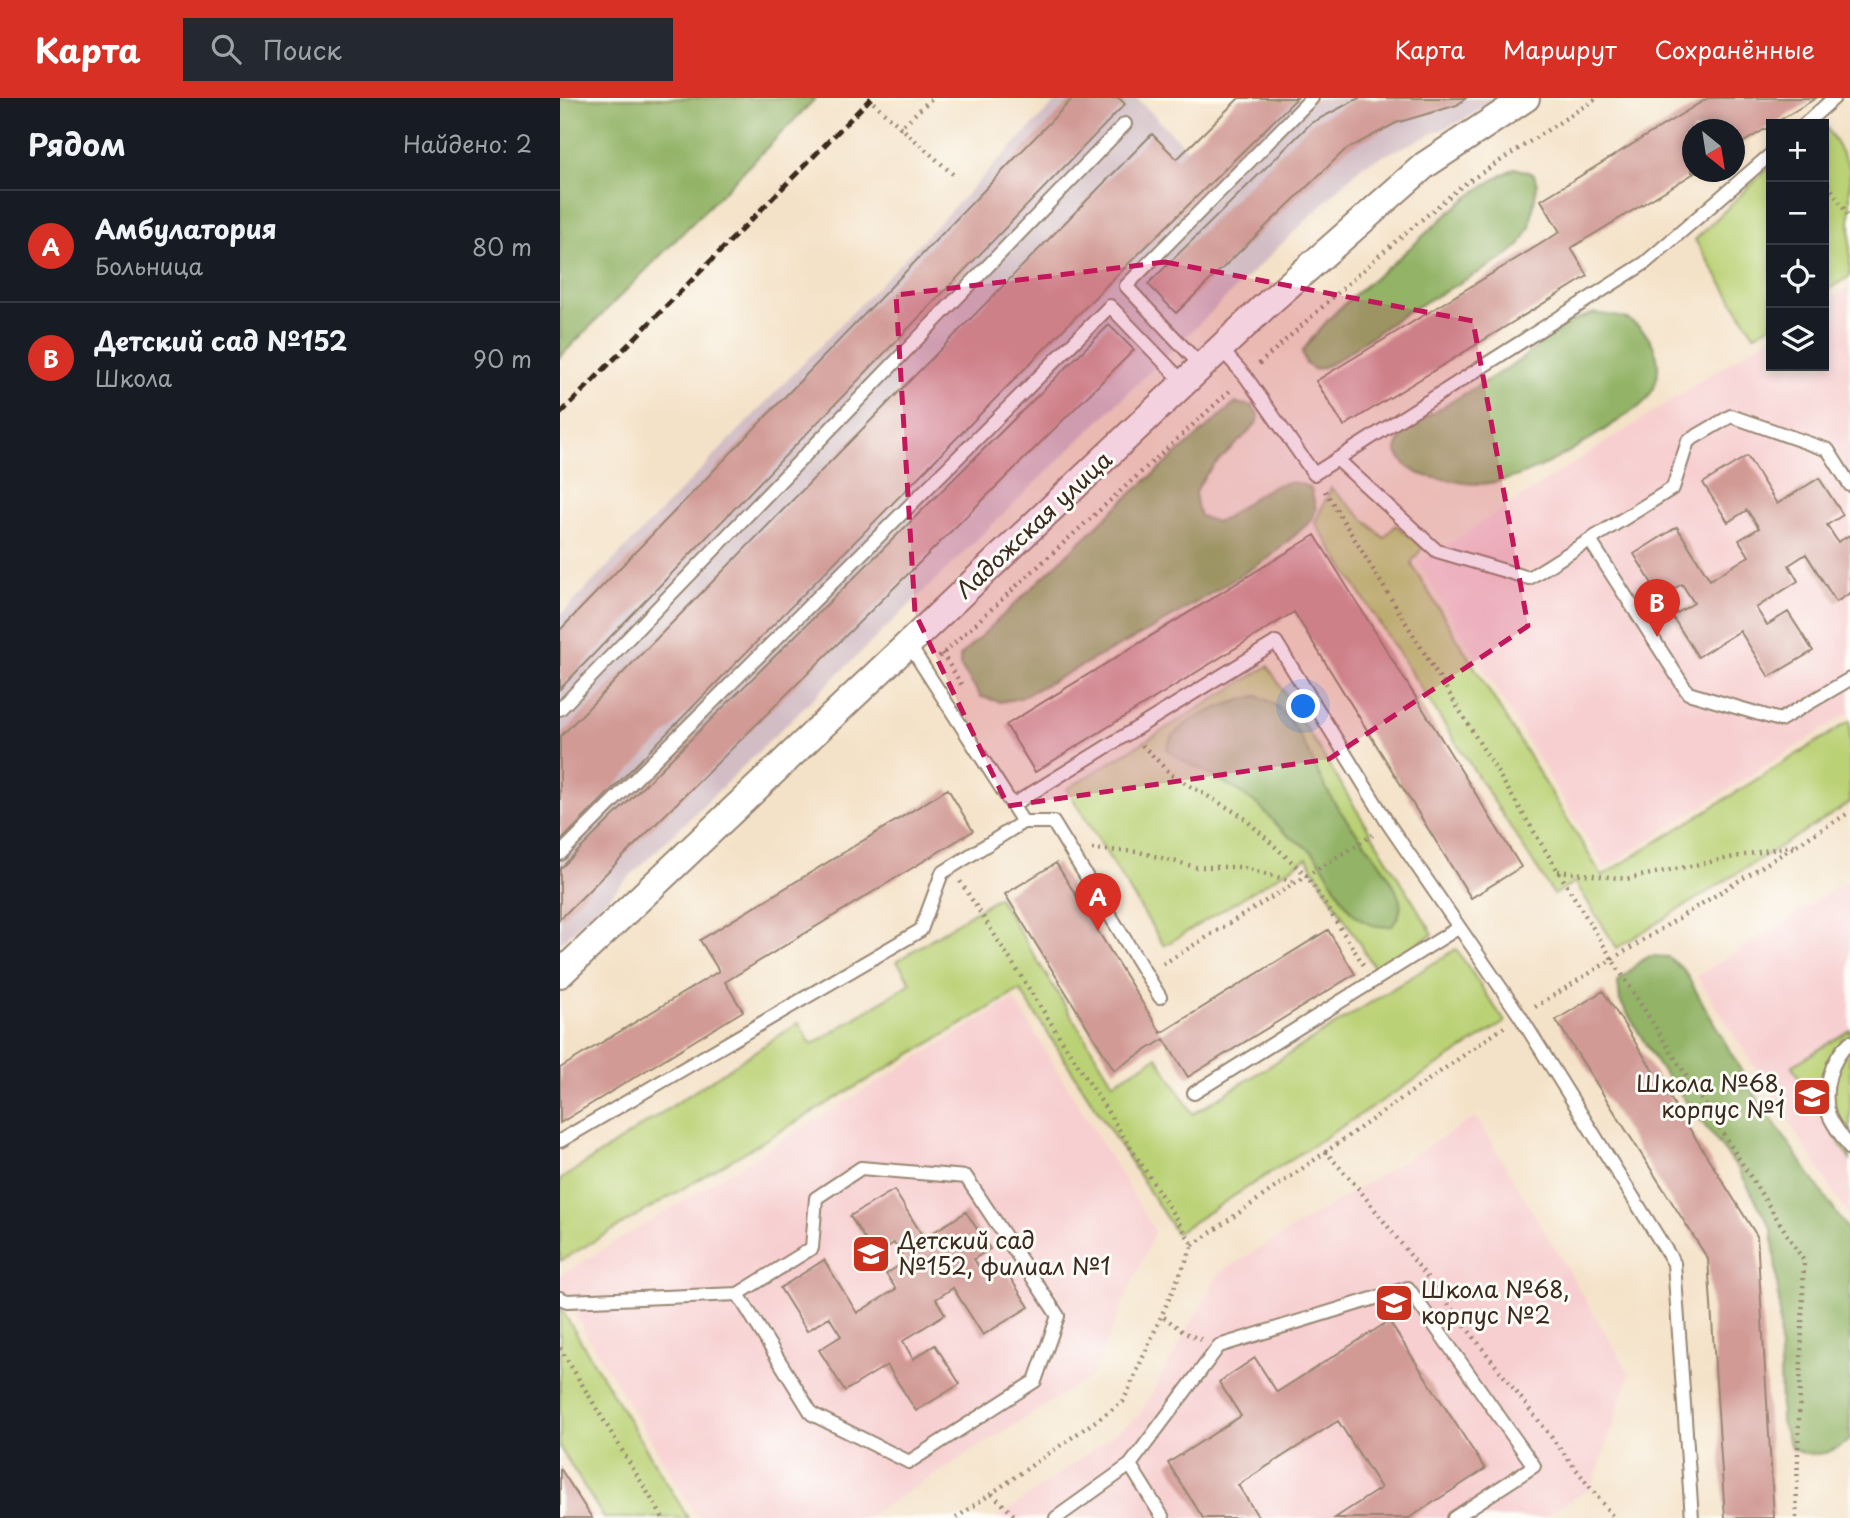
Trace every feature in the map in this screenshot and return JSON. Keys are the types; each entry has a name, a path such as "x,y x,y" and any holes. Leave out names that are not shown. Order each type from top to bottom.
{"street":[{"name":"Ладожская улица","path":"560,974 1203,367 1426,164 1526,98"}],"lane":[{"path":"1203,367 1126,286 1312,98"},
{"path":"1811,119 1834,98"},
{"path":"560,709 1125,124"},
{"path":"560,854 1110,306 1203,367 1246,377 1314,474 1645,263 1766,158"},
{"path":"1337,459 1437,551 1530,578 1674,488 1688,441 1731,416 1828,450 1850,485"},
{"path":"1591,542 1688,693 1780,720 1850,679"},
{"path":"1014,804 1276,642 1388,825 1520,1016 1674,1263 1692,1518"},
{"path":"908,643 1023,821"},
{"path":"560,1141 921,930 942,873 1023,821 1053,822 1160,996"},
{"path":"1194,1093 1458,928"},
{"path":"1850,1042 1839,1052 1827,1082 1829,1115 1850,1149"},
{"path":"560,1298 567,1301 738,1294 811,1248 816,1198 861,1168 966,1177 1058,1316 1035,1381 909,1462 812,1414 738,1294"},
{"path":"1056,1518 1129,1465 1219,1346 1409,1288 1534,1466 1454,1518"},
{"path":"1129,1465 1163,1518"}],"path":[{"path":"868,98 956,177"},
{"path":"900,129 932,98"},
{"path":"926,669 1381,253 1463,185 1597,98"},
{"path":"1827,182 1850,218"},
{"path":"1314,474 1558,871 1804,1261 1796,1518"},
{"path":"1132,731 1157,762 1199,793 1242,816 1307,876 1373,979"},
{"path":"1147,974 1388,825"},
{"path":"1064,840 1098,851 1139,852 1196,867 1241,867 1296,882"},
{"path":"1558,871 1626,879 1798,844"},
{"path":"956,1518 1123,1402 1164,1317 1193,1245 958,879 970,872"},
{"path":"1325,1151 1366,1199 1614,1518"},
{"path":"1164,1317 1185,1333 1219,1346"},
{"path":"560,1348 663,1518"},
{"path":"992,1494 1017,1518"}],"highlighted area":[{"path":"1165,262 1473,321 1528,626 1329,759 1008,806 915,613 896,295"}],"shaded area":[{"path":"1059,98 1137,98 1187,149 1239,98 1498,98 1463,120 1363,165 560,944 560,616"},
{"path":"1849,287 1850,712 1605,868 1419,563 1766,339 1766,371 1829,371 1829,300"},
{"name":"Школа №68, корпус №1","path":"1850,880 1850,1218 1697,976"},
{"name":"Детский сад №152, филиал №1","path":"1014,999 1155,1231 1091,1377 866,1518 698,1518 560,1290 560,1276"},
{"name":"Школа №68, корпус №2","path":"1476,1117 1630,1374 1592,1487 1543,1518 998,1518 1139,1416 1219,1273"}],"green space":[{"path":"560,98 816,98 560,357"},
{"path":"1829,131 1850,167 1850,276 1829,289"},
{"path":"1515,168 1534,174 1537,185 1530,227 1520,245 1503,259 1407,312 1331,364 1315,370 1306,364 1302,352 1345,303 1465,200"},
{"path":"1766,170 1766,328 1754,335 1695,240"},
{"path":"1594,313 1627,319 1639,327 1654,348 1658,372 1649,396 1640,406 1564,455 1501,481 1476,484 1435,478 1415,472 1404,463 1396,450 1403,431 1517,362 1569,322"},
{"path":"1235,403 1252,406 1259,415 1256,424 1213,466 1199,484 1196,496 1200,516 1216,522 1225,519 1265,490 1289,483 1311,489 1316,509 1312,520 1269,558 1154,628 1020,698 1000,702 981,697 960,666 960,656 1124,500"},
{"path":"1331,488 1384,538 1396,525 1423,547 1411,563 1602,876 1850,721 1850,803 1617,948 1575,882 1554,895 1315,523"},
{"path":"1268,666 1433,934 1375,969 1307,858 1164,946 1067,789"},
{"path":"1257,696 1283,712 1290,721 1334,802 1388,875 1400,901 1399,914 1392,926 1376,926 1364,922 1345,903 1315,855 1284,832 1254,802 1167,749 1171,739 1190,722 1218,708"},
{"path":"998,897 1113,1083 1157,1057 1193,1114 1456,949 1505,1022 1176,1233 1020,990 560,1261 560,1180 798,1023 812,1045 911,983 897,961"},
{"path":"1650,956 1668,957 1684,970 1752,1090 1850,1233 1850,1440 1829,1452 1815,1455 1792,1449 1781,1422 1779,1301 1772,1230 1739,1170 1658,1065 1620,1001 1618,982 1639,962"},
{"path":"1850,1030 1850,1160 1792,1066"},
{"path":"560,1307 688,1518 604,1518 560,1448"}],"building":[{"path":"1073,98 1119,98 1125,104 560,689 560,630"},
{"path":"1239,98 1297,98 1106,286 560,842 560,737 1152,134 1177,159"},
{"path":"1359,98 1466,98 1457,105 1396,123 1345,150 1176,313 1148,284 1311,123"},
{"path":"1708,98 1816,98 1782,119 1766,119 1766,128 1745,141 1745,119 1682,119 1682,181 1571,248 1588,276 1344,426 1316,381 1560,232 1541,200"},
{"path":"1109,325 1134,350 560,919 560,869"},
{"path":"1747,456 1777,504 1819,478 1843,515 1827,525 1838,542 1850,535 1850,593 1836,602 1806,554 1789,565 1798,581 1756,608 1767,625 1788,612 1813,651 1769,677 1740,631 1698,657 1672,616 1694,603 1682,584 1660,597 1634,554 1677,527 1710,580 1749,556 1739,540 1759,528 1747,510 1728,522 1703,483"},
{"path":"1315,535 1521,867 1471,898 1294,612 1035,772 1006,725"},
{"path":"948,789 973,831 725,982 743,1011 560,1123 560,1068 719,971 700,940"},
{"path":"1056,863 1161,1033 1328,930 1355,974 1188,1077 1164,1039 1114,1070 1005,894"},
{"path":"1603,991 1757,1236 1774,1518 1725,1518 1708,1259 1556,1020"},
{"path":"894,1190 924,1238 966,1212 990,1249 974,1259 984,1276 1002,1265 1029,1307 983,1335 953,1288 936,1299 945,1314 903,1341 913,1359 935,1345 960,1384 916,1411 887,1365 845,1391 819,1350 841,1336 829,1317 807,1331 780,1288 824,1260 857,1313 896,1289 886,1274 906,1261 894,1243 875,1255 850,1216"},
{"path":"1389,1321 1485,1469 1409,1518 1335,1518 1381,1488 1338,1421 1238,1485 1259,1518 1203,1518 1168,1463 1241,1416 1219,1382 1255,1358 1277,1392"},
{"path":"560,1468 592,1518 560,1518"}],"railway":[{"path":"560,414 871,98"}],"place":[{"name":"Детский сад №152","path":"1657,637"},
{"name":"Амбулатория","path":"1098,931"},
{"name":"Школа №68, корпус №1","path":"1812,1097"},
{"name":"Детский сад №152, филиал №1","path":"871,1254"},
{"name":"Школа №68, корпус №2","path":"1394,1303"}]}
